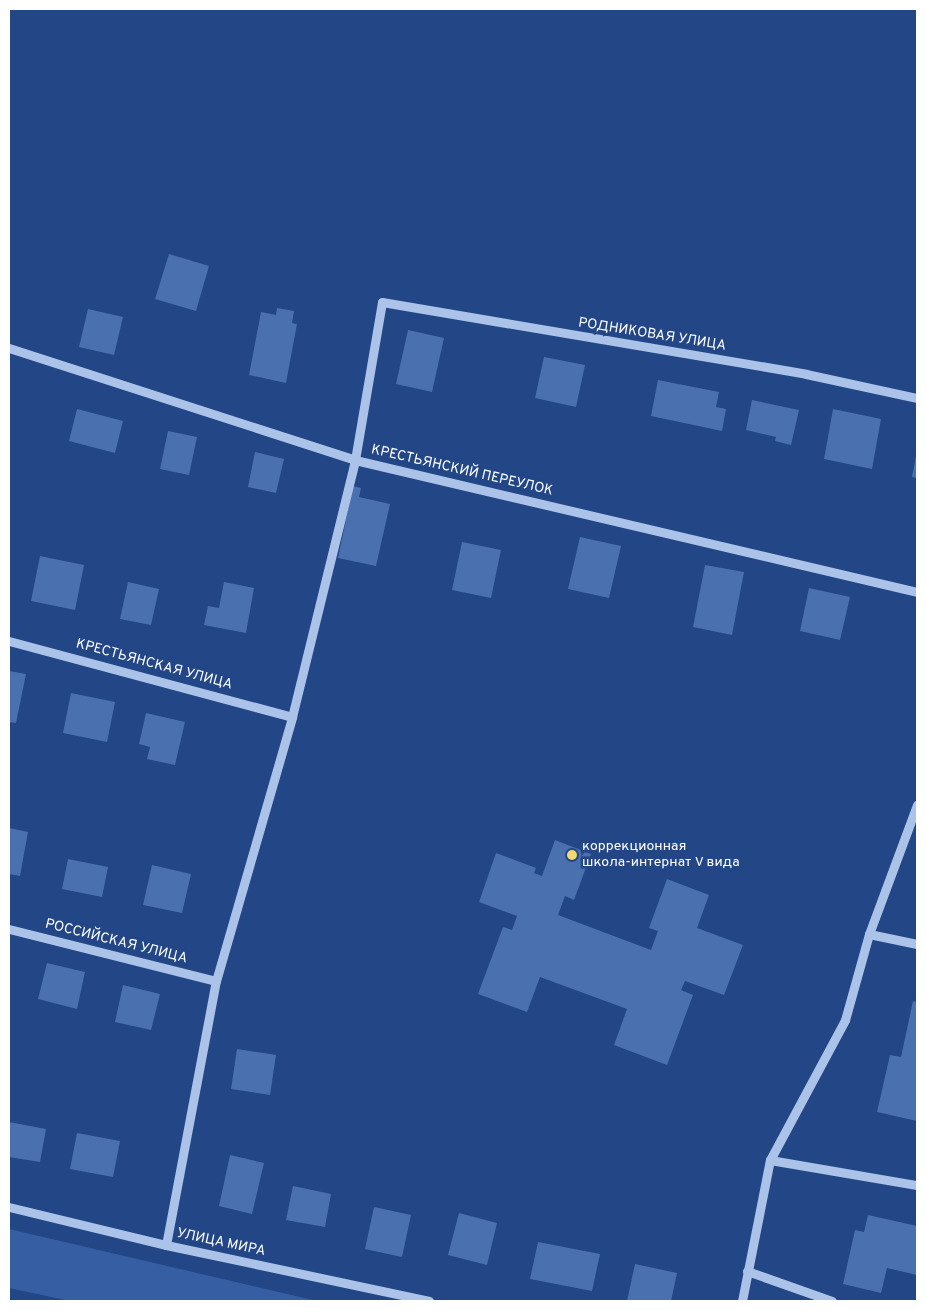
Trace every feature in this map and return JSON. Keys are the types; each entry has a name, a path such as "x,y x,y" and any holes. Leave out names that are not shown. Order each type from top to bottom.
{"street":[{"name":"РОДНИКОВАЯ УЛИЦА","path":"355,460 382,302 806,374 917,398"},
{"name":"КРЕСТЬЯНСКИЙ ПЕРЕУЛОК","path":"9,348 355,460 917,592"},
{"path":"166,1245 216,981 292,717 355,460"},
{"name":"КРЕСТЬЯНСКАЯ УЛИЦА","path":"9,641 292,717"},
{"path":"742,1301 746,1271 770,1160 845,1020 869,934 917,805"},
{"name":"РОССИЙСКАЯ УЛИЦА","path":"9,929 216,981"},
{"path":"869,934 917,944"},
{"path":"770,1160 917,1185"},
{"name":"УЛИЦА МИРА","path":"9,1208 166,1245 429,1301"},
{"path":"746,1271 832,1301"}],"shaded area":[{"path":"9,1229 317,1301 70,1301 9,1288"}],"building":[{"path":"169,254 209,266 196,311 155,299"},
{"path":"277,308 294,311 292,323 297,324 286,383 249,375 261,312 276,315"},
{"path":"88,309 123,317 114,355 79,347"},
{"path":"408,330 444,338 432,392 396,384"},
{"path":"544,357 585,365 576,407 535,398"},
{"path":"658,380 719,392 716,407 726,409 722,431 651,416"},
{"path":"752,400 799,410 791,445 775,441 776,437 746,430"},
{"path":"77,409 123,421 115,453 69,441"},
{"path":"833,409 881,419 872,469 824,459"},
{"path":"168,431 197,437 189,475 160,469"},
{"path":"255,452 284,459 276,493 248,487"},
{"path":"917,456 917,478 912,477"},
{"path":"353,486 361,488 359,497 390,504 376,566 338,558"},
{"path":"580,537 621,546 609,598 568,589"},
{"path":"462,542 501,550 491,598 452,590"},
{"path":"40,556 84,565 75,610 31,601"},
{"path":"705,565 744,572 732,635 693,627"},
{"path":"128,582 159,589 151,625 120,619"},
{"path":"224,582 254,588 246,633 204,625 208,606 219,608"},
{"path":"809,588 850,597 840,640 800,631"},
{"path":"9,671 26,674 16,723 9,722"},
{"path":"71,693 115,702 107,742 63,733"},
{"path":"146,713 185,722 175,765 147,759 150,747 139,744"},
{"path":"9,828 28,832 20,876 9,874"},
{"path":"555,840 591,854 574,900 565,896 558,915 651,950 658,931 649,928 667,879 709,895 697,928 743,945 724,995 685,981 681,990 693,995 667,1065 614,1045 627,1009 540,977 527,1012 478,994 503,927 512,930 517,916 479,902 496,853 536,868 534,873 542,876"},
{"path":"68,859 108,867 102,897 62,889"},
{"path":"152,865 191,874 182,913 143,905"},
{"path":"47,963 85,972 77,1009 38,999"},
{"path":"123,985 160,994 151,1030 115,1022"},
{"path":"913,1001 917,1002 917,1121 877,1112 890,1055 901,1057"},
{"path":"237,1049 276,1055 270,1095 231,1089"},
{"path":"9,1122 46,1129 40,1162 9,1157"},
{"path":"77,1133 120,1141 113,1177 70,1169"},
{"path":"230,1155 264,1163 252,1214 219,1206"},
{"path":"293,1186 331,1194 325,1227 286,1220"},
{"path":"374,1207 411,1215 402,1257 365,1249"},
{"path":"459,1213 497,1223 487,1265 448,1255"},
{"path":"868,1215 917,1226 917,1275 887,1268 881,1293 843,1284 855,1230 864,1232"},
{"path":"538,1242 600,1254 592,1291 530,1279"},
{"path":"635,1264 677,1273 671,1301 627,1301"}],"place":[{"name":"коррекционная школа-интернат V вида","path":"572,855"}]}
